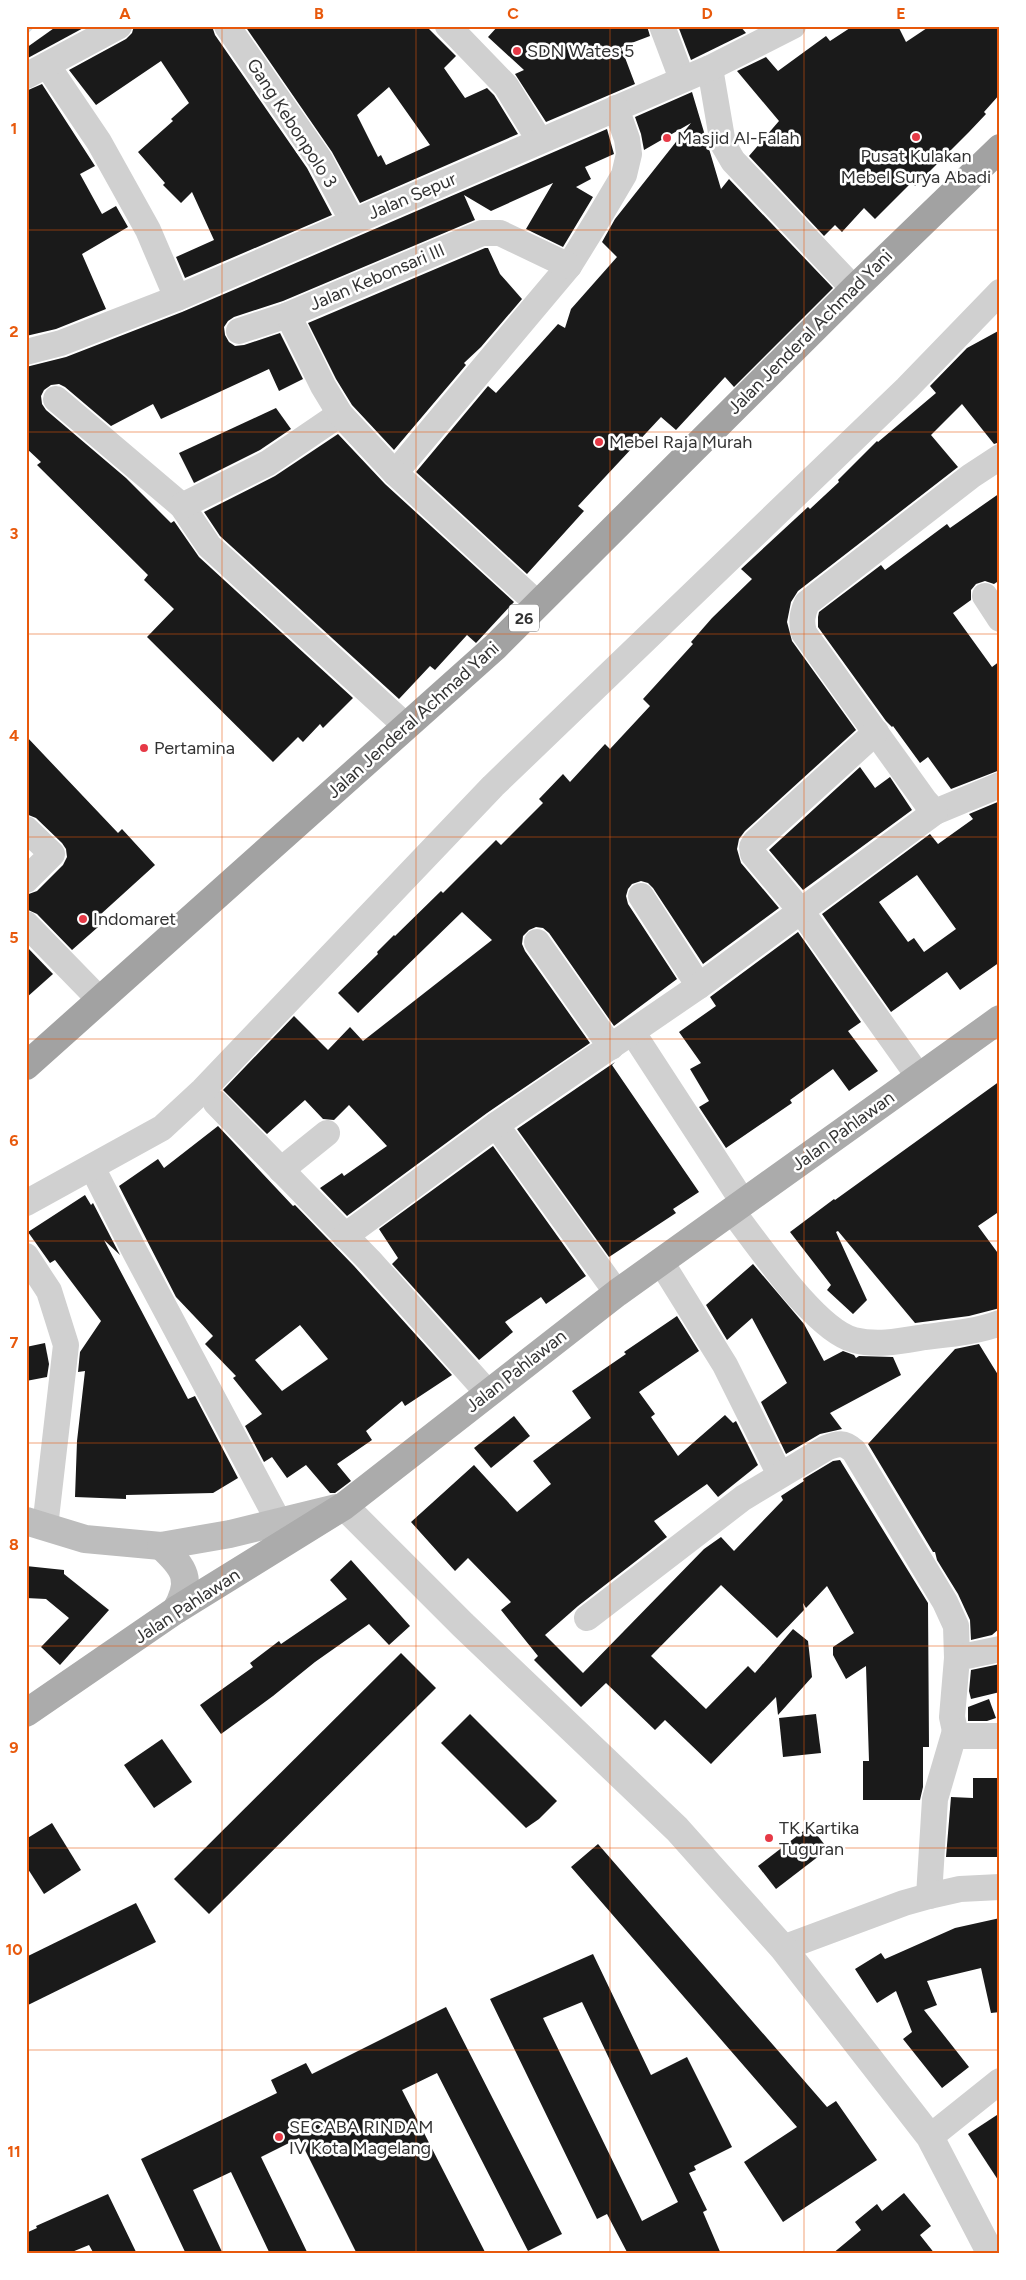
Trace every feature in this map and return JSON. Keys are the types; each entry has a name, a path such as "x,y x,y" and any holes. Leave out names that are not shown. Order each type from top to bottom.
{"highway":[{"name":"Jalan Jenderal Achmad Yani","path":"26,1066 495,647 854,288 1000,148"}],"main road":[{"name":"Jalan Pahlawan","path":"26,1713 176,1610 344,1506 617,1293 1000,1019"},
{"path":"36,1524 85,1539 161,1546 230,1534 344,1506"},
{"path":"161,1546 178,1561 186,1586 184,1596 176,1610"}],"street":[{"path":"119,26 36,70 99,142 148,230 177,298"},
{"name":"Gang Kebonpolo 3","path":"227,26 320,160 353,222"},
{"path":"448,26 506,86 540,141"},
{"path":"662,26 682,79"},
{"name":"Jalan Sepur","path":"26,352 61,343 177,298 710,68 793,26"},
{"path":"710,68 723,144 734,161 854,288"},
{"path":"395,473 569,266 620,182 630,154 616,108"},
{"name":"Jalan Kebonsari III","path":"538,604 395,473 340,414 288,315 482,233 500,233 569,266"},
{"path":"26,1203 162,1128 203,1090 493,786 908,388 1000,292"},
{"path":"239,331 288,315"},
{"path":"56,399 182,506 209,546 406,726"},
{"path":"182,506 268,462 340,414"},
{"path":"936,812 926,801 804,633 801,623 807,603 970,476 1000,457"},
{"path":"986,596 1000,619"},
{"path":"876,732 755,842 752,848 753,854 801,911 919,1076"},
{"path":"345,1236 496,1125 699,986 936,812 1000,785"},
{"path":"26,829 52,854 26,880"},
{"path":"641,896 699,986"},
{"path":"26,924 100,1000"},
{"path":"537,942 611,1047"},
{"path":"633,1033 738,1207 800,1297 830,1328 852,1340 878,1344 983,1329 1000,1322"},
{"path":"216,1103 345,1236 488,1393"},
{"path":"496,1125 617,1293"},
{"path":"281,1170 327,1133"},
{"path":"92,1167 135,1252 279,1522"},
{"path":"26,1256 49,1291 66,1345 36,1524"},
{"path":"661,1262 725,1365 780,1475"},
{"path":"587,1618 743,1498 838,1443 846,1444 854,1451 945,1602 956,1626 957,1658 952,1717 955,1731 935,1799 928,1896"},
{"path":"344,1506 463,1625 677,1829 783,1948 930,2137 940,2160 991,2254"},
{"path":"957,1658 1000,1649"},
{"path":"955,1731 964,1736 1000,1736"},
{"path":"783,1948 904,1903 928,1896 960,1889 1000,1887"},
{"path":"930,2137 1000,2080"}],"building":[{"path":"57,26 87,26 26,59 26,48"},
{"path":"134,26 212,26 215,35 307,168 332,215 185,278 176,257 214,240 192,192 181,203 163,185 165,183 138,152 173,121 171,119 189,103 161,61 96,105 69,70 126,39 132,33"},
{"path":"245,26 426,26 456,56 444,68 465,98 487,88 494,95 518,134 360,203 332,152","holes":["389,87 430,145 386,165 381,155 378,157 357,115"]},
{"path":"498,26 647,26 650,36 621,47 635,84 546,122 515,74 524,70 488,37"},
{"path":"678,26 740,26 746,33 691,60"},
{"path":"853,26 898,26 906,42 930,26 1000,26 1000,94 984,112 986,114 915,186 912,182 875,219 864,208 842,232 835,225 824,236 749,156 779,121 737,71 766,57 778,71 826,36 830,41"},
{"path":"42,84 95,166 80,174 102,214 116,206 128,227 82,254 106,309 56,329 26,336 26,91"},
{"path":"692,92 721,189 729,179 833,288 734,387 725,377 676,430 661,417 578,506 584,511 527,574 416,472 488,386 496,393 558,324 565,328 571,309 617,257 602,242 615,219 691,123 644,150 635,117"},
{"path":"607,129 614,154 585,167 591,179 576,187 593,197 563,247 526,229 553,183 491,211 464,195 475,220 283,301 234,317 228,321 224,327 225,335 229,342 235,346 244,345 280,333 303,379 279,391 269,369 161,419 153,404 111,426 65,387 59,384 51,385 44,390 41,396 42,404 46,410 126,478 171,523 174,521 199,557 353,698 323,728 320,724 303,742 298,737 273,762 147,637 174,609 144,580 148,575 37,465 41,462 26,448 26,367 66,357 182,312"},
{"path":"488,248 500,274 522,299 481,347 464,363 466,365 394,450 352,405 336,379 308,323"},
{"path":"1000,330 1000,442 994,444 962,404 931,435 958,467 798,591 791,602 787,622 792,641 856,730 745,831 739,839 737,849 741,863 779,908 703,964 653,888 648,883 641,881 632,884 626,896 628,904 677,979 614,1026 549,933 543,928 536,927 529,930 523,936 522,944 525,951 590,1043 487,1113 347,1216 320,1188 342,1173 344,1176 387,1146 349,1105 334,1120 323,1119 305,1100 267,1134 223,1090 294,1016 328,1050 350,1027 363,1041 492,940 462,912 358,1013 338,993 378,954 377,952 394,935 441,891 443,893 496,840 501,845 543,803 539,799 563,774 570,782 605,744 610,749 650,706 643,699 693,644 691,642 712,618 752,579 741,569 808,507 810,509 839,482 838,480 877,441 936,393 930,386 967,348"},
{"path":"276,408 291,429 260,450 194,483 179,453"},
{"path":"338,434 385,484 514,602 476,643 467,635 435,670 430,666 399,699 220,536 204,512 275,476"},
{"path":"1000,493 1000,580 994,584 985,581 976,584 971,590 971,600 953,613 992,667 1000,661 1000,770 951,789 928,757 920,763 893,726 886,721 818,627 818,617 819,612 881,565 885,570 947,524 950,528"},
{"path":"26,736 118,833 122,829 155,865 101,914 106,920 72,950 37,914 26,909 26,895 37,891 63,865 67,857 66,849 62,843 36,818 26,814"},
{"path":"860,767 875,788 890,777 912,810 803,890 769,850"},
{"path":"1000,801 1000,962 960,990 947,972 891,1012 822,914 930,834 938,844 973,819 969,814","holes":["917,875 956,929 924,952 914,938 908,942 879,902"]},
{"path":"798,932 861,1022 848,1031 878,1071 849,1091 833,1069 790,1100 792,1103 726,1148 699,1107 709,1101 690,1069 701,1063 679,1032 716,1006 710,997"},
{"path":"26,946 53,974 26,998"},
{"path":"615,1062 612,1065 699,1192 673,1209 676,1213 609,1257 517,1129"},
{"path":"1000,1081 1000,1211 978,1226 1000,1256 1000,1308 969,1316 915,1323 838,1231 836,1232 867,1300 853,1314 827,1290 831,1285 790,1232"},
{"path":"218,1126 293,1206 295,1205 354,1266 452,1375 405,1406 402,1401 366,1431 372,1440 337,1464 351,1481 335,1493 330,1493 306,1465 287,1478 272,1457 264,1462 245,1426 262,1414 233,1378 236,1376 205,1344 213,1336 176,1297 119,1186 158,1159 164,1168","holes":["300,1325 328,1359 282,1391 255,1360"]},
{"path":"493,1146 586,1276 546,1304 541,1297 505,1322 513,1332 479,1360 392,1264 398,1258 379,1229"},
{"path":"85,1195 91,1205 93,1203 120,1255 104,1240 188,1399 195,1396 238,1478 213,1493 126,1495 126,1499 75,1497 77,1441 85,1371 78,1372 80,1352 101,1321 55,1260 50,1263 28,1232"},
{"path":"753,1264 804,1324 824,1361 843,1351 854,1355 856,1358 859,1356 893,1357 901,1375 830,1413 842,1429 820,1434 786,1454 761,1402 787,1383 752,1318 727,1340 706,1305"},
{"path":"677,1316 699,1351 639,1392 655,1414 651,1417 678,1456 725,1415 733,1423 736,1421 758,1465 718,1497 707,1484 654,1521 667,1537 578,1606 545,1635 583,1673 704,1549 721,1537 734,1551 783,1500 781,1496 804,1481 803,1479 833,1461 840,1460 928,1603 929,1747 923,1747 923,1787 920,1800 863,1800 863,1761 869,1761 866,1666 846,1679 833,1655 833,1647 854,1633 827,1586 806,1608 803,1603 804,1610 777,1638 721,1585 651,1656 706,1709 748,1666 755,1673 793,1629 808,1641 812,1677 778,1715 776,1697 711,1764 665,1720 655,1730 606,1683 581,1707 534,1660 538,1656 501,1610 511,1602 468,1558 455,1571 411,1522 474,1465 517,1512 551,1484 533,1461 591,1418 572,1391 626,1354 624,1352"},
{"path":"45,1343 49,1364 47,1377 26,1381 26,1347"},
{"path":"979,1344 1000,1378 1000,1628 992,1635 971,1640 970,1620 958,1594 937,1560 935,1552 933,1552 868,1444 955,1349"},
{"path":"514,1416 530,1436 491,1468 474,1448"},
{"path":"351,1560 410,1626 389,1645 369,1624 315,1662 221,1734 200,1705 253,1667 250,1663 279,1641 281,1644 347,1599 330,1580"},
{"path":"26,1566 64,1570 64,1574 109,1610 60,1665 41,1647 69,1618 46,1599 26,1598"},
{"path":"401,1653 436,1688 209,1914 174,1879"},
{"path":"1000,1664 1000,1692 971,1699 969,1691 971,1670"},
{"path":"989,1699 996,1718 987,1721 968,1721 968,1707"},
{"path":"470,1714 557,1801 539,1819 526,1828 441,1743"},
{"path":"816,1714 821,1753 783,1757 779,1718"},
{"path":"162,1739 192,1782 154,1808 124,1765"},
{"path":"973,1778 1000,1778 1000,1857 946,1857 951,1797 973,1798"},
{"path":"52,1823 81,1870 44,1894 26,1866 26,1839"},
{"path":"810,1826 828,1849 776,1889 758,1866"},
{"path":"598,1844 827,2107 836,2101 877,2160 783,2222 744,2162 797,2127 571,1867"},
{"path":"136,1903 156,1942 26,2006 26,1957"},
{"path":"1000,1918 1000,2012 991,2013 981,1968 927,1981 937,2005 924,2010 969,2067 942,2088 903,2039 912,2032 896,1991 877,2003 855,1969 881,1953 885,1959 955,1928"},
{"path":"593,1954 651,2075 687,2057 732,2147 694,2166 696,2170 689,2173 707,2210 703,2212 721,2254 628,2254 607,2214 597,2219 490,1999","holes":["582,2002 678,2202 642,2221 543,2018"]},
{"path":"446,2007 562,2234 528,2251 437,2073 402,2090 486,2254 357,2254 299,2138 261,2157 308,2254 270,2254 231,2172 193,2190 223,2254 186,2254 141,2159 277,2093 271,2080 306,2063 312,2074"},
{"path":"1000,2113 1000,2183 968,2134"},
{"path":"904,2193 931,2226 920,2235 935,2254 832,2254 861,2230 855,2222 877,2204 882,2211"},
{"path":"108,2194 137,2254 94,2254 89,2245 67,2254 26,2254 26,2233 37,2228 36,2226"}],"waterway":[{"path":"26,30 30,26"}],"place":[{"name":"SDN Wates 5","path":"517,51"},
{"name":"Pusat Kulakan Mebel Surya Abadi","path":"916,137"},
{"name":"Masjid Al-Falah","path":"667,138"},
{"name":"Mebel Raja Murah","path":"599,442"},
{"name":"Pertamina","path":"144,748"},
{"name":"Indomaret","path":"83,919"},
{"name":"TK Kartika Tuguran","path":"769,1838"},
{"name":"SECABA RINDAM IV Kota Magelang","path":"279,2137"}]}
